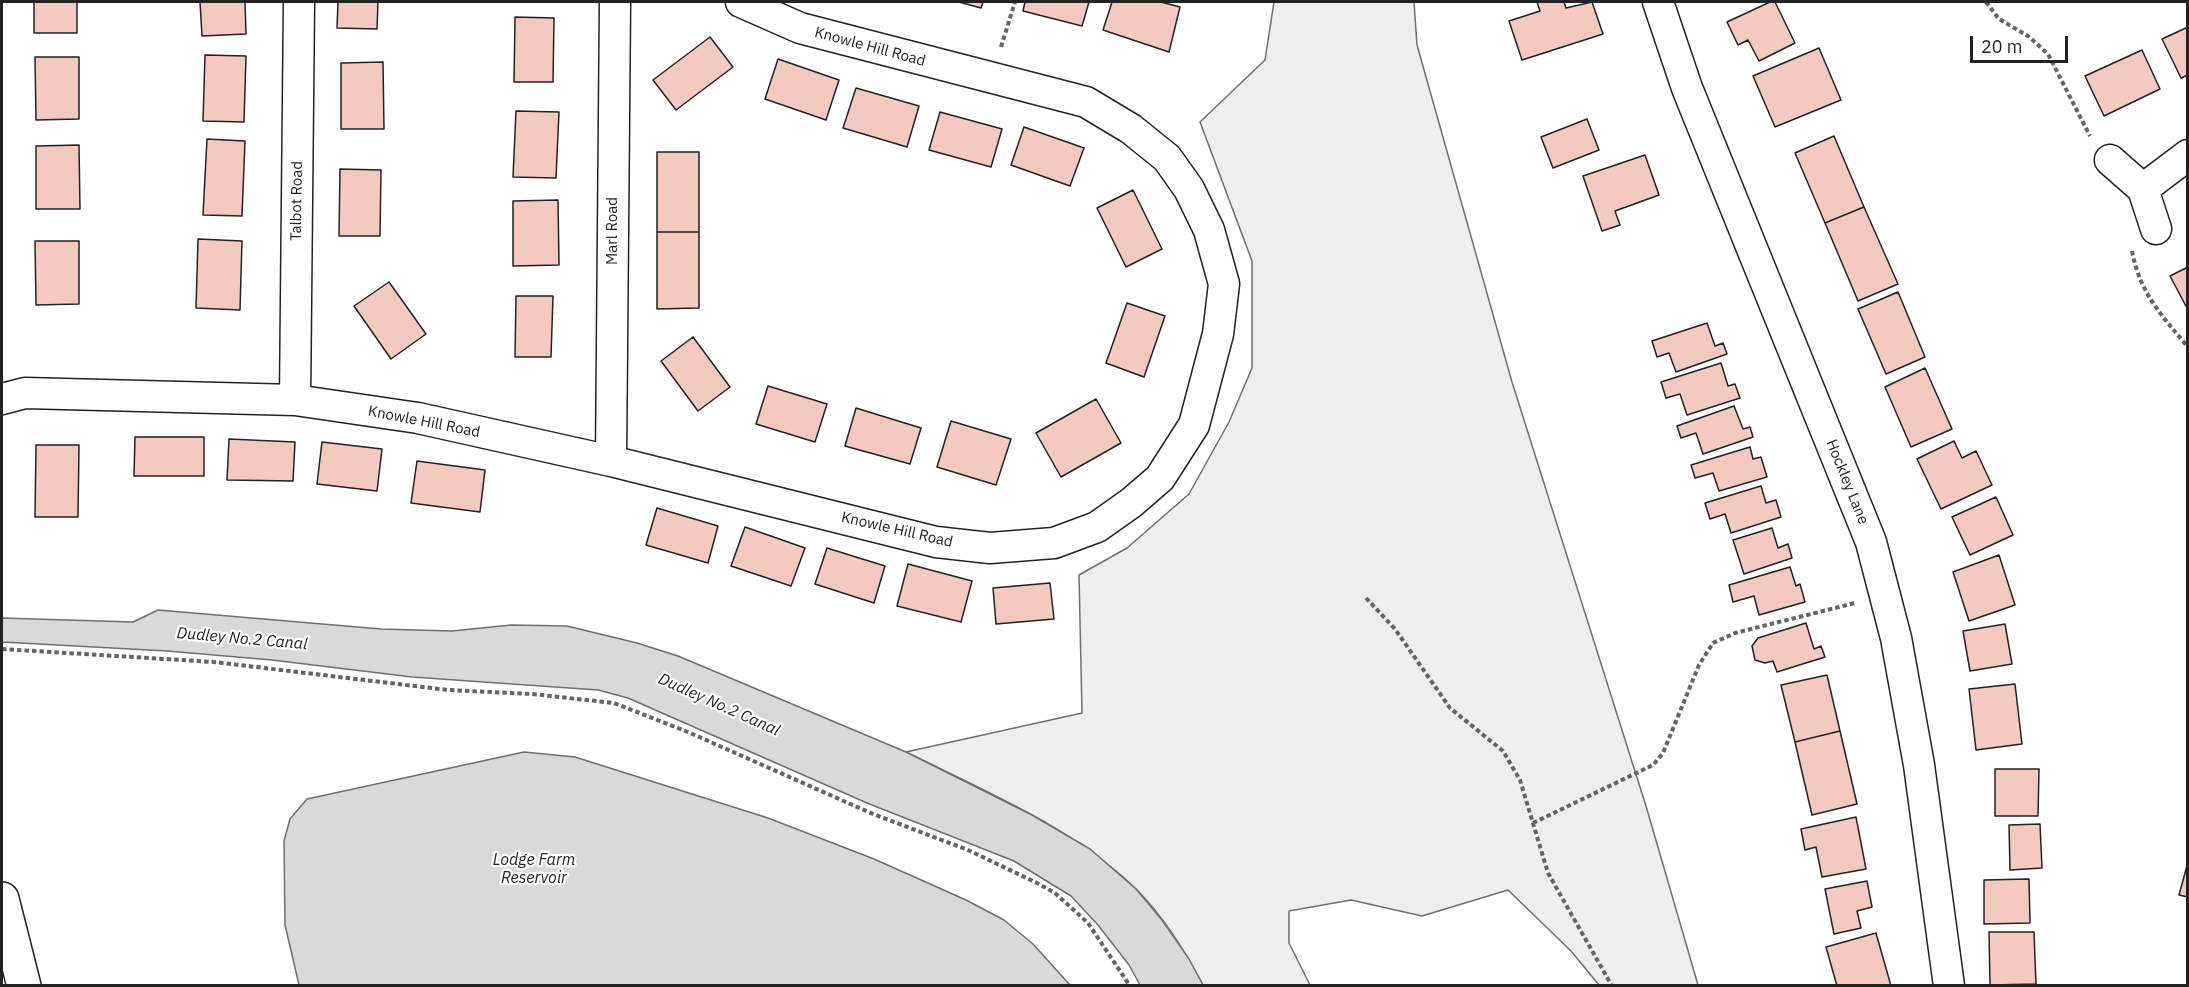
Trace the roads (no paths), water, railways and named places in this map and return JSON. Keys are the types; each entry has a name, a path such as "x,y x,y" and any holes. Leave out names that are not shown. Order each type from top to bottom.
{"street":[{"name":"Talbot Road","path":"295,400 299,2"},
{"name":"Marl Road","path":"611,461 615,2"},
{"name":"Knowle Hill Road","path":"2,399 25,393 295,400 418,418 611,461 936,542 990,548 1054,543 1097,526 1131,503 1160,478 1194,424 1218,334 1224,284 1209,230 1189,189 1167,158 1131,129 1086,102 908,58 800,28 741,2"},
{"name":"Hockley Lane","path":"1658,2 1687,88 1871,542 1896,638 1919,765 1949,986"},
{"path":"2143,189 2187,155"},
{"path":"2110,160 2143,189 2156,230"},
{"path":"2,899 24,986"}],"water":[{"name":"Dudley No.2 Canal","path":"158,610 381,629 452,631 511,625 567,626 637,643 678,656 906,752 1032,815 1090,849 1136,889 1162,920 1189,959 1203,985 1140,985 1129,965 1098,925 1071,896 1014,861 867,803 628,698 598,690 412,677 272,660 167,651 2,642 2,618 133,622"},
{"name":"Lodge Farm Reservoir","path":"524,752 575,757 768,818 874,859 966,900 1004,920 1033,944 1070,985 299,985 285,925 284,841 290,819 307,799"}]}
